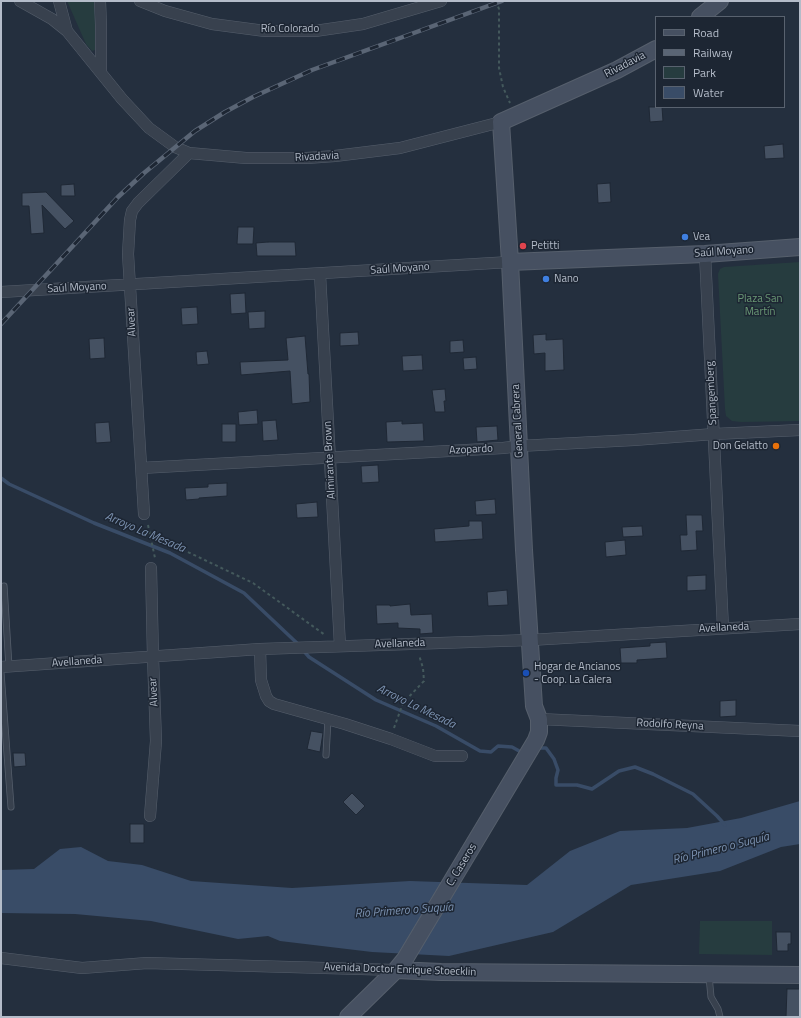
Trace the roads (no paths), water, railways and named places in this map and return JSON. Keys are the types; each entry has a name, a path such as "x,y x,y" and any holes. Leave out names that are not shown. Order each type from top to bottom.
{"street":[{"name":"Rivadavia","path":"20,1 52,19 67,31 136,115 149,128 175,147 189,152 246,158 307,158 400,148 501,122 617,70 655,50"},
{"path":"59,1 67,31"},
{"path":"100,1 101,73"},
{"name":"Río Colorado","path":"140,1 165,11 212,24 265,31 315,31 363,24 441,1"},
{"path":"701,16 720,1"},
{"name":"General Cabrera","path":"501,122 510,262 524,550 534,706 539,719"},
{"name":"Alvear","path":"144,514 130,285 129,233 132,211 146,194 189,152"},
{"name":"Saúl Moyano","path":"1,292 510,262 676,258 705,254 800,247"},
{"name":"Spangemberg","path":"705,254 706,320 714,434 723,628"},
{"name":"Almirante Brown","path":"320,274 340,646"},
{"name":"Azopardo","path":"141,468 800,430"},
{"name":"Alvear","path":"150,816 156,741 151,568"},
{"name":"Avellaneda","path":"4,669 292,648 530,640 800,624"},
{"path":"260,650 261,680 269,701 280,706 328,719 390,739 435,756 462,756"},
{"name":"Rodolfo Reyna","path":"539,719 800,731"},
{"name":"C. Caseros","path":"348,1017 401,965 536,740 540,726 539,719"},
{"name":"Avenida Doctor Enrique Stoecklin","path":"1,958 82,968 147,963 401,965 441,972 709,976 800,975"}],"lane":[{"path":"4,586 4,669 11,807"},
{"path":"326,755 328,719"},
{"path":"709,976 711,997 718,1009 720,1017"}],"water":[{"name":"Río Primero o Suquía","path":"800,801 800,844 781,847 720,871 631,885 553,932 449,956 372,952 280,941 268,936 238,939 151,921 75,914 1,913 1,870 34,869 60,849 81,847 108,861 142,865 191,881 292,888 410,881 527,885 570,851 620,831 687,828 741,818"}],"waterway":[{"name":"Arroyo La Mesada","path":"1,478 9,484 94,523 170,553 244,593 299,645"},
{"name":"Arroyo La Mesada","path":"303,650 309,657 376,700 436,726 480,751 491,752 498,746 512,747 521,752 523,751"},
{"name":"Arroyo La Mesada","path":"537,748 546,748 554,759 558,770 556,785 577,785 592,789 619,771 635,767 653,774 693,794 725,825"}],"railway":[{"path":"1,324 118,197 144,173 195,131 225,112 253,97 312,70 502,1"}],"place":[{"name":"Vea","path":"685,237"},
{"name":"Petitti","path":"523,246"},
{"name":"Nano","path":"546,279"},
{"name":"Don Gelatto","path":"776,446"},
{"name":"Hogar de Ancianos - Coop. La Calera","path":"526,673"}],"park label":[{"name":"Plaza San Martín","path":"760,305"}]}
